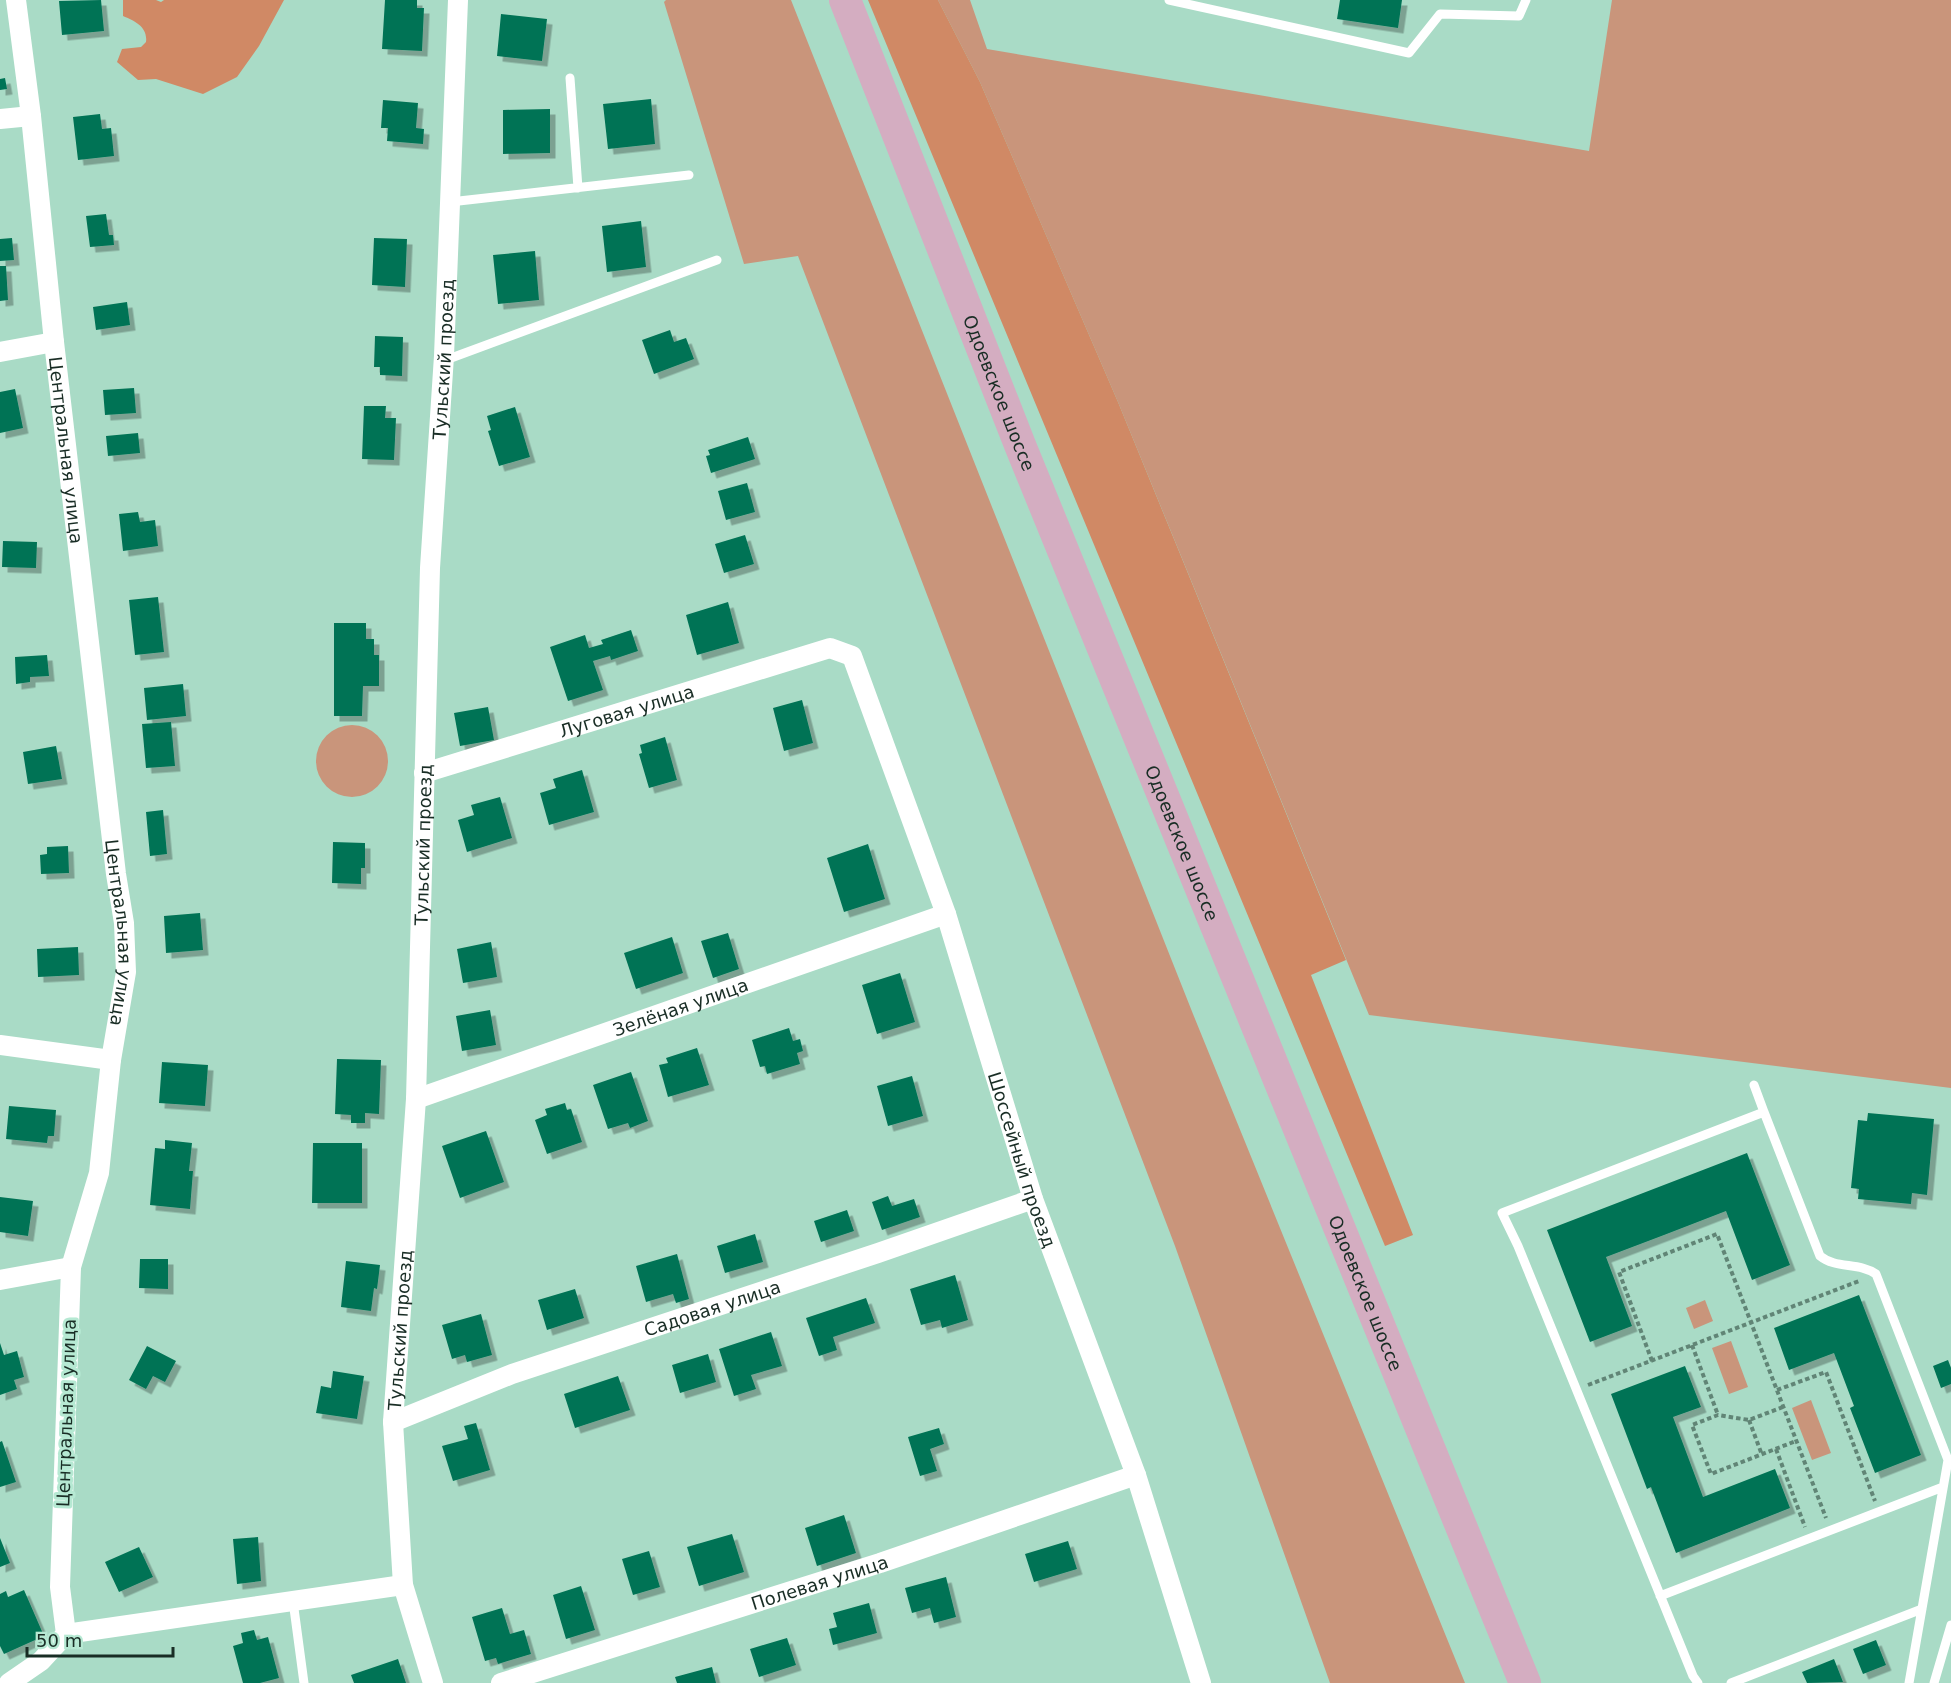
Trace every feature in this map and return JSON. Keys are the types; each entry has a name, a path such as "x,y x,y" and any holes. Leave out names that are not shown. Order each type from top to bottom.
{"main road":[{"name":"Одоевское шоссе","path":"845,0 1020,445 1525,1683"}],"street":[{"name":"Центральная улица","path":"16,0 116,874 124,923 126,972 111,1060 99,1173 71,1267 60,1587 66,1634"},
{"name":"Тульский проезд","path":"433,1683 403,1585 393,1422 416,1098 430,568 443,361 458,0"},
{"path":"0,119 31,116"},
{"path":"0,352 54,342"},
{"name":"Луговая улица","path":"424,774 830,648"},
{"name":"Шоссейный проезд","path":"830,648 852,656 946,914 1033,1199 1136,1475 1201,1683"},
{"name":"Зелёная улица","path":"416,1098 946,914"},
{"path":"0,1044 111,1060"},
{"name":"Садовая улица","path":"393,1422 512,1374 878,1253 1033,1199"},
{"path":"0,1280 71,1267"},
{"name":"Полевая улица","path":"501,1683 880,1563 1136,1475"},
{"path":"9,1683 40,1661 66,1634 403,1585"}],"lane":[{"path":"1169,0 1409,53 1440,14 1519,16 1526,0"},
{"path":"570,78 578,188"},
{"path":"450,202 689,175"},
{"path":"443,361 717,260"},
{"path":"1754,1085 1820,1256 1827,1261 1859,1266 1876,1274 1948,1460 1909,1683"},
{"path":"1698,1683 1660,1596 1518,1246 1502,1213 1764,1112"},
{"path":"1660,1596 1943,1487"},
{"path":"293,1601 304,1683"},
{"path":"1731,1683 1922,1609"},
{"path":"1934,1683 1951,1625"}],"path":[{"path":"1652,1360 1619,1272 1717,1234 1831,1531"},
{"path":"1577,1390 1876,1274"},
{"path":"1692,1345 1718,1415"},
{"path":"1777,1390 1826,1372 1879,1512"},
{"path":"1783,1407 1749,1420 1718,1415 1692,1425 1711,1474 1796,1441"},
{"path":"1749,1420 1762,1455"},
{"path":"1776,1449 1810,1539"}],"shaded area":[{"path":"123,0 161,2 164,0 284,0 259,46 237,77 203,94 156,79 138,80 117,62 122,49 141,47 146,42 143,28 123,16"},
{"path":"666,0 791,0 1193,1014 1465,1683 1330,1683 1175,1246 798,256 744,264 664,2"},
{"path":"868,0 938,0 980,82 1118,402 1346,960 1311,975 1413,1235 1385,1246"},
{"path":"938,0 970,0 987,49 1589,151 1612,0 1951,0 1951,1088 1369,1015 1118,402 980,82"},
{"path":"352,725 372,731 382,741 388,761 382,781 372,791 352,797 332,791 322,781 316,761 322,741 332,731"},
{"path":"1705,1300 1713,1321 1694,1329 1686,1308"},
{"path":"1731,1341 1748,1387 1729,1394 1712,1348"},
{"path":"1811,1400 1831,1453 1812,1460 1792,1408"}],"building":[{"path":"101,0 104,31 62,35 59,1"},
{"path":"385,0 417,0 417,8 424,8 422,51 382,49"},
{"path":"1340,0 1402,0 1398,28 1337,19"},
{"path":"501,14 547,19 542,61 497,56"},
{"path":"5,78 7,89 0,90 0,79"},
{"path":"651,99 655,144 608,149 603,104"},
{"path":"383,100 418,103 416,128 424,129 423,144 387,141 388,128 381,128"},
{"path":"550,109 550,153 503,154 503,110"},
{"path":"100,114 102,129 111,128 114,156 78,160 73,117"},
{"path":"106,214 109,235 113,235 114,245 90,247 86,216"},
{"path":"641,221 646,267 607,272 602,226"},
{"path":"12,238 14,260 0,261 0,239"},
{"path":"374,238 407,239 405,287 372,285"},
{"path":"535,251 539,300 498,304 493,255"},
{"path":"0,266 6,266 8,300 0,301"},
{"path":"127,302 130,325 96,330 93,307"},
{"path":"670,330 674,342 686,338 694,359 654,374 642,340"},
{"path":"375,336 403,337 402,376 380,375 380,367 374,367"},
{"path":"134,388 136,413 105,415 103,390"},
{"path":"15,389 23,428 0,433 0,392"},
{"path":"364,406 386,406 385,418 396,418 394,460 362,459"},
{"path":"515,407 530,457 499,466 488,431 491,430 487,416"},
{"path":"138,433 140,453 108,456 106,436"},
{"path":"748,437 755,459 711,473 706,456 710,455 708,450"},
{"path":"747,483 755,512 726,520 718,491"},
{"path":"138,512 140,522 155,520 158,546 123,551 119,514"},
{"path":"745,535 754,564 724,573 715,544"},
{"path":"3,541 37,542 36,568 2,567"},
{"path":"158,597 164,652 135,655 129,600"},
{"path":"728,602 739,643 697,655 686,615"},
{"path":"334,623 366,623 366,639 374,639 374,655 379,655 379,686 363,686 362,716 334,716"},
{"path":"631,630 638,651 611,660 610,656 593,661 603,690 568,701 550,647 585,635 589,648 603,644 601,640"},
{"path":"47,655 49,676 30,677 30,682 16,684 15,657"},
{"path":"183,684 186,716 147,720 144,688"},
{"path":"802,700 813,743 784,751 773,708"},
{"path":"488,707 494,740 460,746 454,713"},
{"path":"171,722 175,766 146,768 142,724"},
{"path":"665,737 677,780 649,788 639,754 642,753 640,745"},
{"path":"56,746 62,779 28,784 23,752"},
{"path":"582,770 594,812 549,825 540,793 556,788 553,779"},
{"path":"500,797 512,838 467,852 458,820 474,815 471,805"},
{"path":"163,810 167,854 150,856 146,812"},
{"path":"333,842 365,843 365,868 361,868 361,884 332,883"},
{"path":"868,844 885,899 844,912 827,858"},
{"path":"68,846 69,873 41,874 40,855 47,854 47,847"},
{"path":"200,913 203,950 166,953 164,916"},
{"path":"728,933 739,969 713,978 701,941"},
{"path":"672,937 683,973 636,989 624,953"},
{"path":"491,942 497,977 463,983 457,949"},
{"path":"78,947 79,975 38,977 37,949"},
{"path":"900,973 915,1022 877,1034 862,985"},
{"path":"490,1010 496,1045 462,1051 456,1016"},
{"path":"789,1028 793,1041 800,1039 803,1051 797,1053 800,1064 767,1074 765,1066 760,1067 752,1040"},
{"path":"697,1048 709,1085 668,1097 659,1065 668,1063 666,1058"},
{"path":"337,1059 381,1060 379,1114 365,1113 365,1123 351,1123 351,1115 335,1114"},
{"path":"162,1062 208,1065 205,1106 159,1103"},
{"path":"631,1072 648,1121 630,1128 628,1123 608,1129 593,1085"},
{"path":"912,1076 923,1116 888,1126 877,1086"},
{"path":"565,1103 567,1110 571,1109 582,1142 547,1154 535,1120 547,1115 545,1109"},
{"path":"9,1106 56,1110 54,1136 48,1136 47,1143 6,1139"},
{"path":"1868,1113 1934,1119 1927,1195 1912,1193 1911,1204 1858,1199 1859,1189 1851,1188 1858,1120 1867,1121"},
{"path":"486,1131 504,1182 460,1198 442,1146"},
{"path":"165,1140 192,1143 189,1171 193,1171 190,1209 150,1205 155,1148 165,1149"},
{"path":"313,1143 362,1143 362,1203 312,1203"},
{"path":"1747,1153 1790,1265 1752,1280 1726,1211 1606,1257 1632,1326 1590,1342 1547,1230"},
{"path":"888,1196 892,1206 914,1199 920,1217 882,1230 872,1202"},
{"path":"0,1197 33,1201 28,1236 0,1232"},
{"path":"847,1210 854,1231 821,1242 814,1221"},
{"path":"755,1234 763,1262 725,1273 717,1246"},
{"path":"677,1254 689,1299 676,1303 673,1294 646,1302 636,1266"},
{"path":"140,1259 168,1259 168,1289 139,1288"},
{"path":"346,1261 380,1265 371,1311 341,1307"},
{"path":"955,1275 968,1320 942,1328 940,1320 921,1325 910,1289"},
{"path":"575,1289 584,1318 547,1330 538,1300"},
{"path":"1859,1295 1921,1455 1875,1473 1850,1408 1854,1406 1834,1353 1789,1370 1774,1328"},
{"path":"866,1298 875,1323 833,1337 837,1350 819,1356 806,1318"},
{"path":"481,1314 492,1355 467,1362 465,1355 452,1359 442,1325"},
{"path":"771,1332 782,1366 751,1375 756,1389 734,1396 719,1349"},
{"path":"0,1343 4,1355 17,1351 24,1377 14,1380 17,1389 0,1395"},
{"path":"147,1346 176,1361 165,1382 153,1376 146,1389 129,1380"},
{"path":"708,1354 716,1382 680,1393 672,1365"},
{"path":"1948,1360 1951,1368 1951,1384 1941,1388 1933,1366"},
{"path":"1685,1366 1701,1407 1673,1417 1703,1497 1775,1469 1790,1508 1676,1553 1651,1487 1647,1489 1611,1394"},
{"path":"333,1371 364,1376 357,1419 316,1413 321,1386 331,1388"},
{"path":"618,1376 630,1410 575,1428 564,1394"},
{"path":"476,1423 490,1470 453,1481 442,1446 468,1439 464,1426"},
{"path":"939,1428 944,1444 930,1449 937,1471 920,1476 908,1437"},
{"path":"2,1441 16,1482 0,1487 0,1442"},
{"path":"844,1515 856,1553 817,1566 805,1528"},
{"path":"732,1534 744,1572 699,1586 687,1547"},
{"path":"258,1537 261,1581 237,1584 233,1539"},
{"path":"0,1538 10,1563 0,1567"},
{"path":"1068,1541 1077,1569 1034,1582 1025,1554"},
{"path":"139,1547 153,1577 119,1592 105,1562"},
{"path":"649,1551 660,1587 633,1595 622,1559"},
{"path":"946,1577 956,1617 934,1623 930,1608 912,1613 905,1588"},
{"path":"581,1586 595,1630 566,1639 553,1595"},
{"path":"24,1590 44,1636 4,1654 0,1646 0,1594 6,1591 8,1597"},
{"path":"869,1603 877,1633 833,1645 829,1629 837,1627 833,1613"},
{"path":"502,1608 510,1634 524,1630 531,1654 498,1664 496,1658 485,1661 472,1617"},
{"path":"254,1630 257,1640 268,1637 279,1678 260,1683 243,1683 233,1646 243,1643 241,1633"},
{"path":"787,1638 796,1665 759,1677 750,1649"},
{"path":"1876,1640 1886,1665 1863,1674 1853,1649"},
{"path":"398,1659 406,1683 354,1683 351,1675"},
{"path":"1834,1659 1843,1682 1807,1683 1802,1672"},
{"path":"712,1667 716,1683 677,1683 675,1677"}]}
